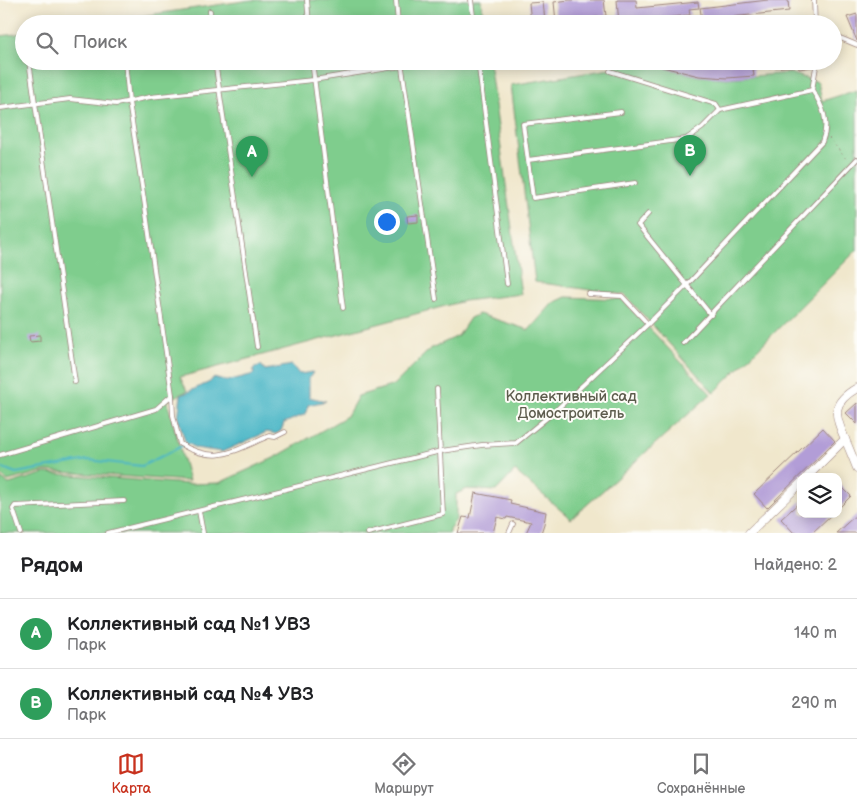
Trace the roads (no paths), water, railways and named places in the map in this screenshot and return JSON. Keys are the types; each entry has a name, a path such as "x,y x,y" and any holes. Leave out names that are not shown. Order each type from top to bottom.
{"street":[{"path":"857,388 845,395 836,410 838,424 857,468"},
{"path":"811,473 845,440"},
{"path":"749,533 797,486"}],"lane":[{"path":"307,0 308,15"},
{"path":"396,0 397,15"},
{"path":"471,0 472,15"},
{"path":"814,0 815,15"},
{"path":"210,11 210,15"},
{"path":"842,39 857,45"},
{"path":"30,70 75,382"},
{"path":"126,70 172,395 173,415 180,444 195,452 211,456 226,454 269,436 275,437 285,432"},
{"path":"216,70 257,347"},
{"path":"312,70 342,308"},
{"path":"0,108 70,99 100,103 129,102 150,97 313,80 369,70"},
{"path":"403,70 436,300"},
{"path":"479,70 506,284"},
{"path":"108,533 441,451 482,445 516,443 554,412 648,324 822,142 826,133 825,118 820,103 812,90 815,70"},
{"path":"610,71 716,104 720,110"},
{"path":"528,160 686,139 702,128 720,110 812,90"},
{"path":"621,112 524,124 533,198 634,183"},
{"path":"683,343 857,159"},
{"path":"648,214 638,225 711,315"},
{"path":"588,294 622,296 648,324"},
{"path":"368,533 443,514 437,389"},
{"path":"0,455 156,409 172,395"},
{"path":"21,533 13,509 14,506 124,500"},
{"path":"199,512 204,533"},
{"path":"510,533 513,524"}],"water":[{"path":"261,365 265,370 292,365 299,374 313,372 309,379 309,397 326,401 308,405 306,414 284,423 281,431 276,434 267,432 222,452 195,448 185,441 178,418 181,395 210,382 213,378 227,381 254,374 253,369"}],"waterway":[{"path":"0,467 16,473 88,460 142,466 188,443"}],"place":[{"name":"Коллективный сад №4 УВЗ","path":"690,176"},
{"name":"Коллективный сад №1 УВЗ","path":"252,177"}],"park label":[{"name":"Коллективный сад Домостроитель","path":"571,404"}]}
